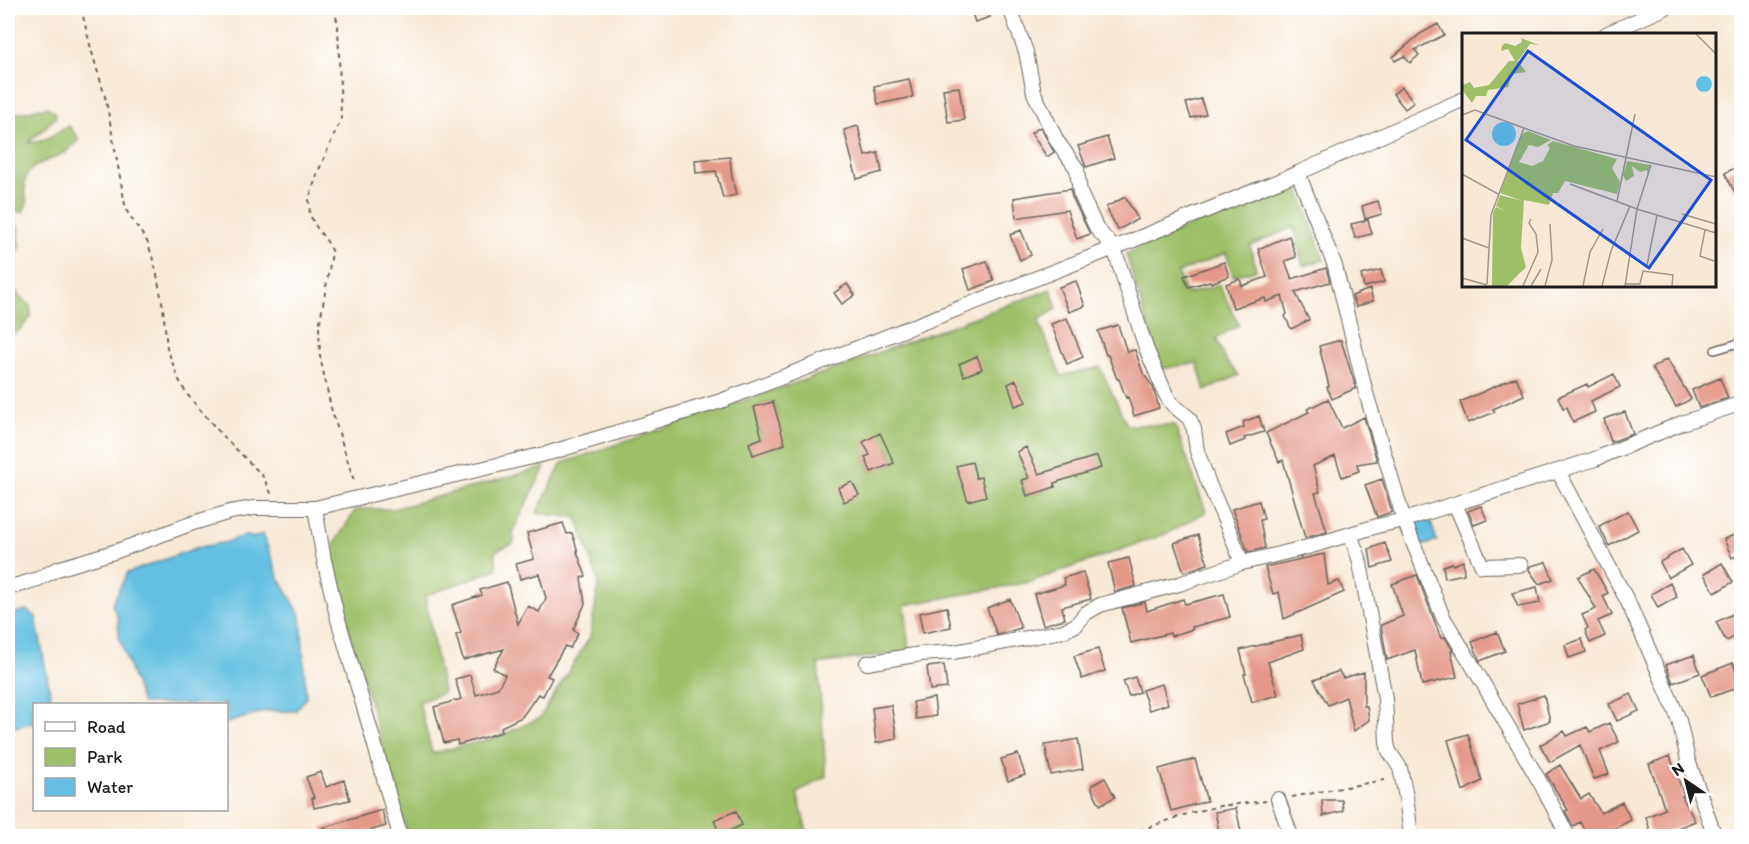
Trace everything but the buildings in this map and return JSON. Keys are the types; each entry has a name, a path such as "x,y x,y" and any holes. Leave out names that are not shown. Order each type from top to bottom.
{"street":[{"path":"1010,8 1026,52 1034,93 1057,141 1077,169 1080,193 1097,229 1114,248 1153,367 1166,395 1173,405 1189,418 1194,429 1197,451 1242,563"},
{"path":"1608,33 1665,8"},
{"path":"8,588 38,579 57,569 230,512 254,508 315,508 375,495 549,453 721,401 1114,248 1298,173 1462,100"},
{"path":"1298,173 1335,266 1366,393 1404,520 1443,617 1535,774 1568,837"},
{"path":"867,663 921,654 954,652 1063,631 1076,625 1086,613 1100,605 1455,504 1595,459 1682,423 1742,403"},
{"path":"1557,471 1628,602 1663,682 1679,720 1688,760 1714,834"},
{"path":"1455,504 1482,566 1521,565"},
{"path":"315,508 337,616 400,837"},
{"path":"1350,534 1359,558 1385,698 1387,743 1389,751 1400,768 1411,837"},
{"path":"1278,800 1291,837"}],"lane":[{"path":"1715,350 1742,342"}],"path":[{"path":"81,8 106,100 126,210 148,243 163,307 167,348 178,378 186,393 221,434 262,476 271,494 291,509"},
{"path":"334,8 338,25 341,119 309,199 310,215 332,253 319,327 320,356 331,408 357,491 375,495"},
{"path":"1124,837 1190,813 1220,806 1278,800 1402,776"}],"green space":[{"path":"47,107 56,113 55,118 29,142 44,140 69,126 79,139 66,152 39,164 28,173 25,180 27,203 23,212 8,211 8,115"},
{"path":"1296,180 1324,260 1303,266 1294,227 1250,246 1256,270 1233,276 1226,253 1178,273 1187,294 1219,285 1239,325 1216,338 1226,361 1239,375 1205,391 1197,363 1161,369 1126,254"},
{"path":"8,225 18,226 20,247 12,261 11,279 17,294 30,305 31,316 21,329 8,338"},
{"path":"1051,289 1057,309 1038,320 1061,376 1100,367 1127,425 1175,425 1206,512 1168,533 1030,582 905,605 909,651 818,664 826,776 797,793 808,836 408,836 333,574 331,556 336,541 356,509 393,509 545,467 513,531 514,543 495,551 497,569 425,596 443,693 419,702 432,753 493,739 540,718 590,637 599,583 577,518 537,513 562,463 807,379","holes":["773,402 780,428 761,434 754,407","780,432 785,444 753,454 750,443","888,448 894,463 871,472 865,457","1049,471 1055,487 1027,496 1022,480"]}],"water":[{"path":"1429,517 1437,541 1421,546 1413,522"},
{"path":"263,534 278,576 301,616 306,698 295,711 265,711 228,723 228,703 142,703 119,637 118,618 112,604 127,573 196,548 227,542 245,535 253,538"},
{"path":"26,610 36,617 52,703 33,703 33,722 8,729 8,615"}]}
